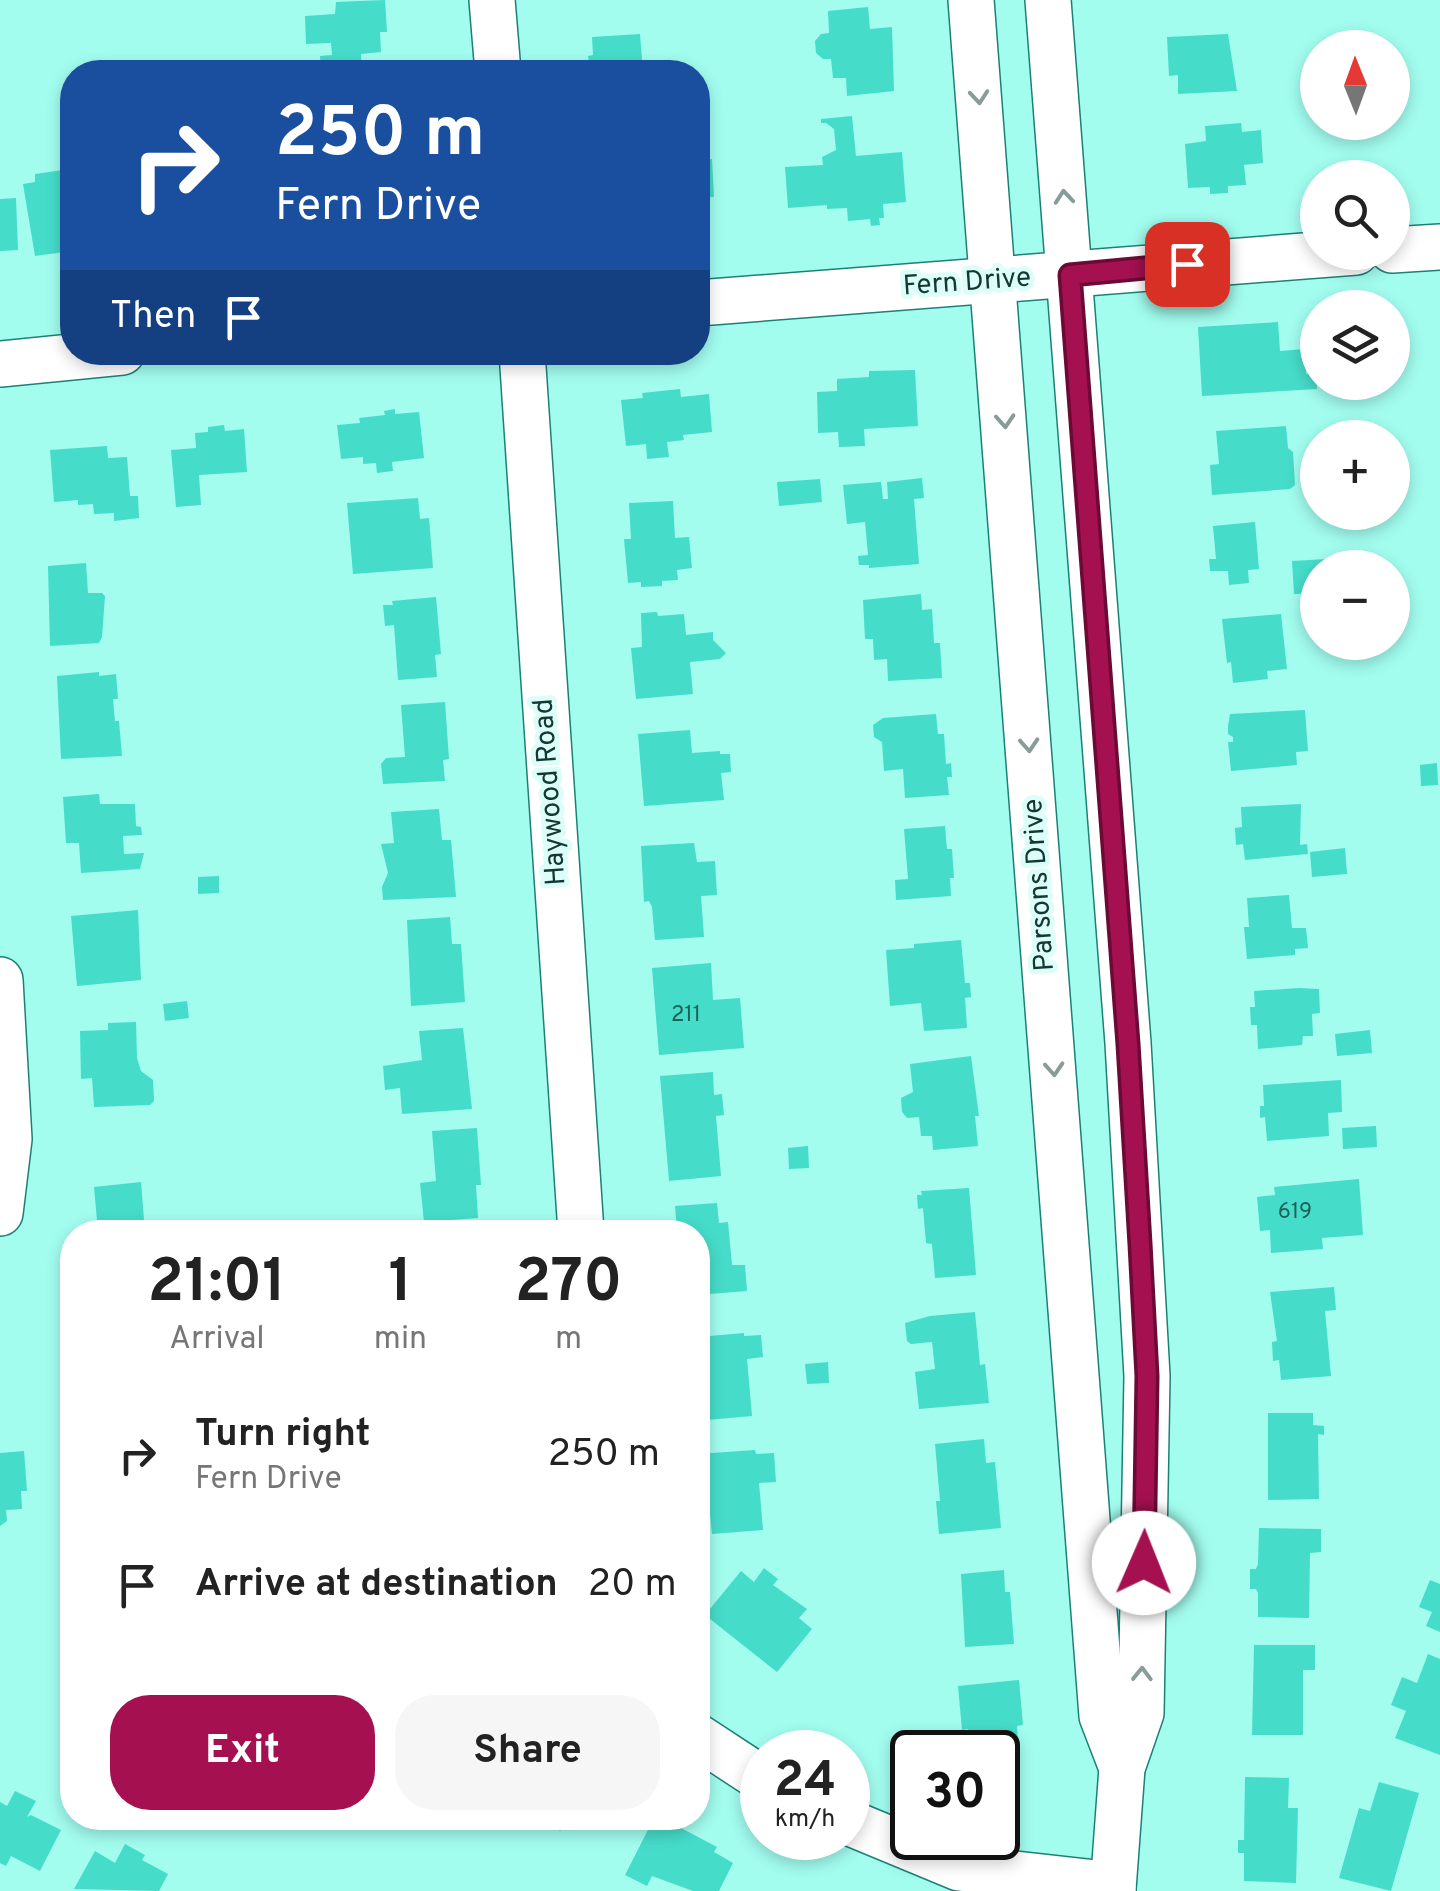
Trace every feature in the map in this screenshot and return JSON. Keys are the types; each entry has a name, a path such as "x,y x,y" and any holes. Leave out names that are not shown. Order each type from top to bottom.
{"street":[{"path":"492,0 497,60"},
{"name":"Parsons Drive","path":"971,0 1102,1716 1122,1768"},
{"name":"Parsons Drive","path":"1048,0 1128,1044 1147,1376 1142,1713 1122,1768 1114,1890"},
{"path":"1410,249 1440,247"},
{"name":"Fern Drive","path":"710,302 1300,257"},
{"path":"0,364 60,358"},
{"name":"Haywood Road","path":"523,365 580,1220"},
{"path":"0,980 9,1139 0,1213"},
{"path":"1066,1253 1140,1244"},
{"path":"710,1745 740,1765"},
{"path":"870,1831 960,1868 1105,1884 1114,1890"}],"building":[{"path":"385,0 387,32 380,32 381,52 361,54 361,60 320,60 320,56 332,55 331,43 306,44 305,16 335,14 336,2"},
{"path":"868,7 870,29 892,27 894,91 847,96 846,78 833,78 831,59 816,53 815,41 821,34 829,33 828,11"},
{"path":"640,34 642,60 589,60 588,56 593,55 592,37"},
{"path":"1228,34 1237,91 1178,94 1178,75 1169,76 1167,37"},
{"path":"852,116 856,156 902,152 906,202 883,204 880,225 871,226 870,219 848,221 847,208 788,208 785,167 823,165 822,157 836,150 834,129 821,123 821,119"},
{"path":"1241,123 1242,132 1261,130 1263,163 1244,165 1246,185 1228,186 1228,193 1210,194 1210,187 1188,188 1185,144 1206,141 1205,126"},
{"path":"710,159 714,197 710,197"},
{"path":"60,170 60,253 35,256 23,184 35,182 35,174"},
{"path":"16,198 18,250 0,251 0,199"},
{"path":"1278,322 1280,351 1300,349 1300,390 1202,396 1198,327"},
{"path":"915,370 918,426 864,429 865,446 839,447 838,432 818,433 817,392 837,391 837,379 869,377 869,371"},
{"path":"680,389 681,397 709,394 712,432 683,435 684,440 667,442 669,457 647,459 646,444 626,446 621,400 643,398 642,393"},
{"path":"395,409 395,414 419,412 424,458 392,462 393,471 377,473 376,463 363,464 363,457 341,459 337,425 360,423 359,418 385,415 384,411"},
{"path":"224,425 225,431 244,429 247,472 199,475 201,505 176,507 171,450 196,448 195,433"},
{"path":"1286,426 1295,485 1290,489 1212,495 1210,465 1219,464 1216,431"},
{"path":"107,446 108,458 127,457 130,496 138,496 139,518 114,521 114,513 94,514 93,504 78,505 78,500 54,502 50,450"},
{"path":"922,478 924,498 914,499 919,564 869,568 859,565 858,556 868,555 865,522 847,524 843,485 881,482 883,499 888,499 887,482"},
{"path":"820,479 822,502 779,506 777,482"},
{"path":"418,498 420,519 429,518 433,568 353,574 347,503"},
{"path":"673,501 675,538 689,537 692,568 677,570 678,580 662,581 662,586 628,583 624,539 631,539 629,503"},
{"path":"1255,522 1259,569 1248,570 1249,583 1229,585 1228,571 1210,571 1209,559 1216,559 1213,526"},
{"path":"1292,561 1300,561 1300,594 1294,594"},
{"path":"86,563 88,593 105,596 102,637 99,643 50,646 48,566"},
{"path":"921,594 922,610 932,609 934,643 940,643 942,678 888,681 887,659 874,660 873,639 865,639 863,600"},
{"path":"436,597 441,654 435,655 437,677 398,680 394,625 385,626 383,605"},
{"path":"657,612 658,616 684,614 686,635 713,632 713,640 726,653 720,659 690,662 693,694 636,699 631,648 642,647 641,613"},
{"path":"1281,614 1287,669 1267,671 1268,679 1233,683 1222,619"},
{"path":"99,672 99,676 116,674 118,699 113,699 122,756 61,759 57,676"},
{"path":"445,702 449,759 443,760 445,781 383,784 381,764 386,758 405,757 401,705"},
{"path":"1305,710 1308,751 1296,752 1297,765 1231,771 1230,714"},
{"path":"936,714 938,734 944,734 946,764 951,763 952,777 947,777 949,795 905,798 903,769 884,771 882,742 874,737 873,725 883,718"},
{"path":"690,730 692,753 730,754 731,772 721,773 724,800 644,806 638,734"},
{"path":"1437,763 1438,785 1421,786 1420,765"},
{"path":"99,794 100,804 135,804 136,826 141,827 142,835 123,836 124,854 144,853 140,869 81,873 79,843 66,843 63,797"},
{"path":"1301,804 1300,845 1307,844 1308,854 1245,860 1243,844 1236,845 1235,828 1242,827 1241,807"},
{"path":"439,809 442,840 451,840 456,897 383,900 382,887 388,873 381,844 394,843 391,812"},
{"path":"945,826 947,849 952,849 951,896 896,900 895,880 908,879 904,829"},
{"path":"694,843 697,862 715,861 717,895 701,896 704,937 655,940 652,907 649,901 644,902 641,846"},
{"path":"1345,848 1347,874 1312,877 1310,852"},
{"path":"219,876 219,893 198,894 198,877"},
{"path":"1289,895 1292,928 1306,928 1308,948 1295,949 1295,955 1247,959 1247,898"},
{"path":"138,910 141,980 77,986 71,916"},
{"path":"450,917 452,944 461,944 465,1002 411,1006 407,920"},
{"path":"961,940 965,983 970,983 971,997 965,998 967,1028 924,1031 921,1003 890,1006 886,950"},
{"path":"711,963 713,1000 740,998 744,1048 659,1055 652,968"},
{"path":"1319,989 1320,1013 1312,1014 1313,1036 1303,1036 1302,1045 1258,1049 1257,1025 1251,1025 1254,991"},
{"path":"187,1001 189,1018 165,1021 163,1004"},
{"path":"136,1022 137,1058 141,1071 153,1080 154,1101 150,1105 94,1107 92,1078 81,1079 80,1031 108,1030 108,1023"},
{"path":"463,1028 472,1109 402,1114 400,1088 385,1090 383,1066 422,1060 419,1031"},
{"path":"1370,1030 1372,1053 1337,1056 1335,1034"},
{"path":"971,1056 979,1116 975,1116 978,1146 933,1150 932,1136 921,1136 919,1117 907,1118 902,1112 901,1098 913,1092 910,1064"},
{"path":"713,1072 714,1095 722,1094 724,1115 716,1116 721,1176 669,1181 660,1076"},
{"path":"1341,1080 1342,1112 1328,1113 1329,1136 1267,1141 1265,1117 1260,1118 1263,1085"},
{"path":"1376,1126 1377,1147 1343,1149 1342,1128"},
{"path":"477,1128 481,1185 476,1185 478,1218 424,1220 420,1183 436,1181 432,1131"},
{"path":"808,1146 809,1168 789,1169 788,1148"},
{"path":"1359,1179 1363,1235 1322,1238 1323,1249 1271,1253 1270,1230 1260,1231 1257,1197 1275,1195 1274,1187"},
{"path":"141,1182 144,1220 97,1220 94,1187"},
{"path":"969,1188 976,1275 935,1278 932,1244 926,1243 923,1208 918,1209 917,1195 922,1195 921,1191"},
{"path":"717,1203 719,1223 728,1222 732,1265 745,1265 747,1291 710,1294 710,1220 676,1220 675,1206"},
{"path":"1334,1287 1336,1310 1325,1311 1331,1376 1281,1380 1279,1360 1273,1361 1272,1342 1277,1341 1270,1292"},
{"path":"975,1312 980,1365 985,1364 989,1403 919,1409 915,1372 935,1369 932,1342 911,1344 907,1341 905,1323 930,1316"},
{"path":"761,1335 763,1357 747,1359 752,1416 710,1420 710,1336"},
{"path":"828,1362 829,1383 807,1384 805,1364"},
{"path":"1268,1413 1313,1413 1313,1425 1324,1426 1324,1435 1318,1434 1319,1499 1268,1500"},
{"path":"984,1439 986,1463 995,1462 1001,1528 939,1534 935,1444"},
{"path":"755,1450 756,1454 774,1453 776,1482 759,1483 763,1530 712,1534 710,1453"},
{"path":"24,1451 27,1491 21,1491 22,1509 6,1510 7,1521 0,1526 0,1453"},
{"path":"1259,1528 1321,1529 1321,1552 1310,1553 1309,1618 1258,1617 1258,1593 1250,1589 1250,1569 1256,1569 1258,1564"},
{"path":"764,1568 778,1579 773,1585 807,1609 799,1618 812,1629 777,1672 710,1619 710,1609 741,1571 754,1582"},
{"path":"1004,1570 1014,1644 965,1647 961,1574"},
{"path":"1430,1580 1440,1584 1440,1632 1426,1626 1432,1612 1419,1607"},
{"path":"1254,1645 1315,1645 1315,1670 1303,1670 1303,1735 1252,1735"},
{"path":"1428,1654 1440,1659 1440,1755 1395,1738 1406,1711 1391,1705 1402,1677 1417,1683"},
{"path":"1019,1680 1023,1725 1017,1726 1017,1730 962,1730 958,1686"},
{"path":"1245,1777 1289,1778 1288,1808 1298,1808 1296,1883 1244,1881 1244,1853 1238,1853 1238,1840 1244,1840"},
{"path":"1379,1782 1419,1793 1391,1891 1339,1878 1359,1808 1370,1811"},
{"path":"15,1791 36,1801 27,1817 31,1815 61,1830 40,1871 11,1856 6,1866 0,1863 0,1802 7,1806"},
{"path":"648,1830 685,1830 717,1847 714,1852 733,1863 719,1891 693,1891 652,1876 647,1886 625,1875"},
{"path":"125,1844 145,1855 142,1860 168,1874 159,1891 74,1889 95,1851 115,1863"}],"route":[{"path":"1144,1563 1147,1376 1140,1244 1070,275 1187,264"}]}
